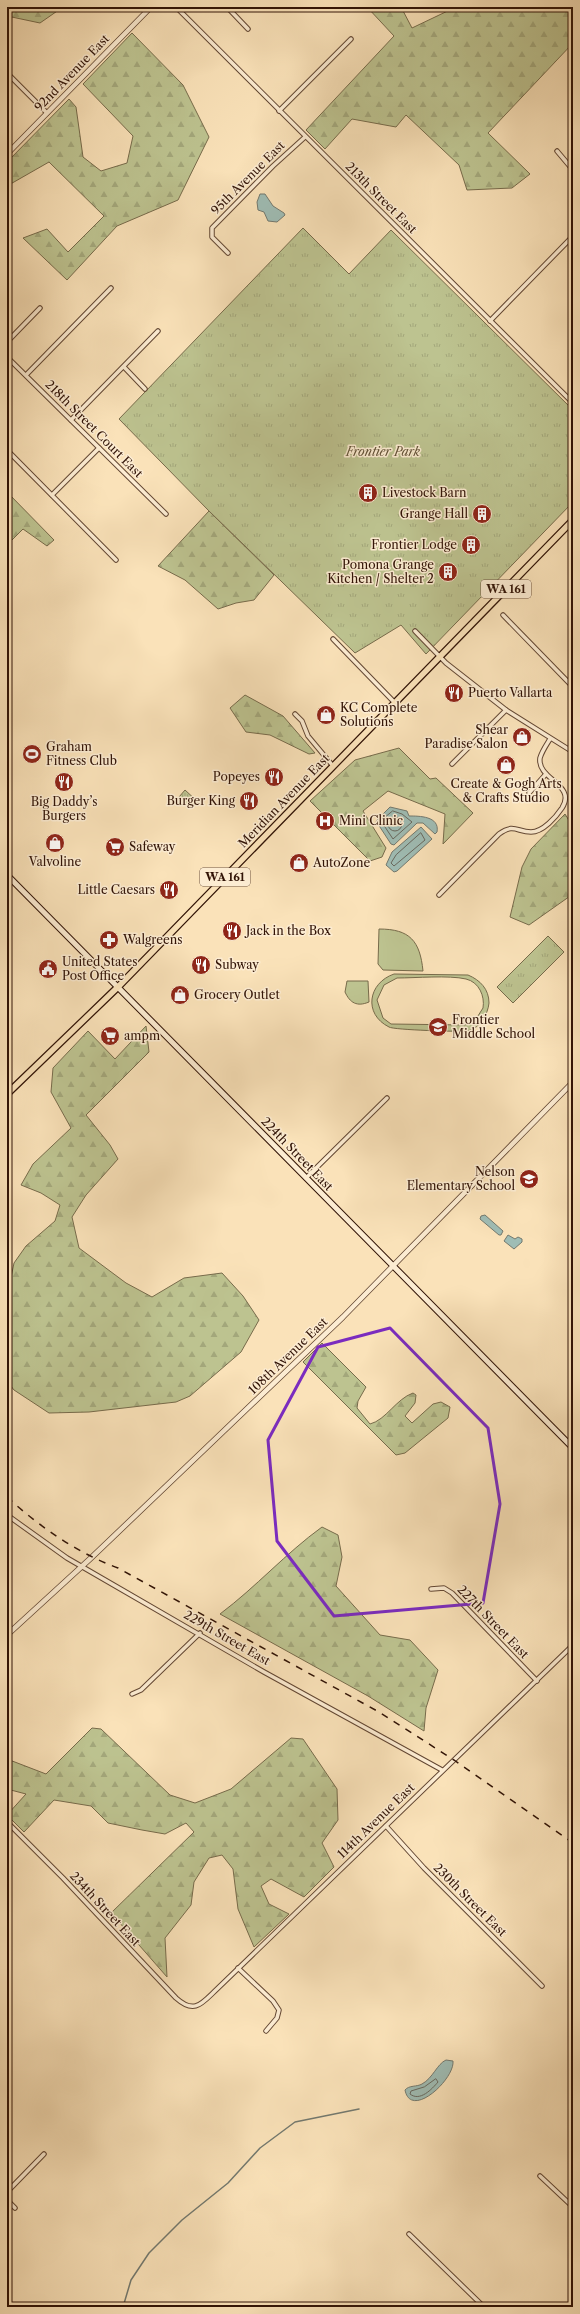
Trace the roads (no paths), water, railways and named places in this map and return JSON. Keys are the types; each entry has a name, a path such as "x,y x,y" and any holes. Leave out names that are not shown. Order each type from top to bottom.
{"main road":[{"name":"Meridian Avenue East","path":"7,1094 119,986 573,520"},
{"name":"224th Street East","path":"7,874 573,1448"}],"street":[{"name":"92nd Avenue East","path":"7,154 151,7"},
{"name":"213th Street East","path":"176,7 573,403"},
{"path":"227,7 248,29"},
{"path":"279,111 351,39"},
{"path":"7,73 47,113"},
{"name":"95th Avenue East","path":"228,253 212,237 212,228 273,166 305,137"},
{"path":"557,151 573,170"},
{"path":"490,321 573,236"},
{"path":"26,375 111,288"},
{"path":"7,342 40,308"},
{"path":"71,420 158,331"},
{"name":"218th Street Court East","path":"7,357 166,514"},
{"path":"124,367 145,389"},
{"path":"52,495 99,448"},
{"path":"7,450 116,560"},
{"path":"503,616 573,687"},
{"path":"415,631 440,657 506,710 550,739 573,752"},
{"path":"333,639 395,702"},
{"path":"452,764 506,710"},
{"path":"295,714 302,721 310,739 333,766"},
{"path":"439,895 504,830 516,828 534,832 554,818 562,808 565,796 560,784 546,774 540,764 540,757 550,739"},
{"path":"529,793 546,774"},
{"name":"108th Avenue East","path":"7,1635 309,1350 573,1082"},
{"path":"306,1178 387,1098"},
{"name":"229th Street East","path":"7,1516 53,1549 81,1566 200,1633 264,1672 442,1770"},
{"name":"227th Street East","path":"431,1589 444,1588 452,1593 537,1681"},
{"path":"132,1694 142,1690 200,1633"},
{"name":"114th Avenue East","path":"190,2008 203,2002 573,1645"},
{"name":"234th Street East","path":"7,1822 63,1878 176,1998 190,2008"},
{"name":"230th Street East","path":"386,1826 424,1868 542,1986"},
{"path":"238,1968 273,2001 279,2010 277,2018 266,2031"},
{"path":"7,2192 44,2154"},
{"path":"540,2176 573,2207"},
{"path":"7,2200 15,2208"},
{"path":"409,2234 484,2307"}],"water":[{"path":"260,194 265,194 273,206 284,213 285,215 277,222 268,221 264,212 258,210 257,202"},
{"path":"390,807 407,811 409,816 423,817 432,820 437,827 437,832 435,834 423,823 417,823 394,845 391,844 376,821"},
{"path":"421,827 432,839 397,871 394,872 386,865 392,852"},
{"path":"485,1215 503,1231 501,1235 499,1235 480,1219 481,1216"},
{"path":"508,1235 515,1239 518,1237 522,1239 522,1242 514,1249 504,1241"},
{"path":"446,2060 453,2061 452,2069 440,2086 432,2094 423,2099 415,2101 409,2098 405,2090 409,2087 420,2085 426,2081"}],"waterway":[{"path":"123,2307 131,2280 149,2253 182,2220 228,2183 260,2148 295,2122 359,2109"}],"railway":[{"path":"7,1497 32,1519 74,1547 118,1568 379,1712 454,1760 573,1843"}],"place":[{"name":"Livestock Barn","path":"368,493"},
{"name":"Grange Hall","path":"482,514"},
{"name":"Frontier Lodge","path":"471,545"},
{"name":"Pomona Grange Kitchen / Shelter 2","path":"448,572"},
{"name":"Puerto Vallarta","path":"454,693"},
{"name":"KC Complete Solutions","path":"326,715"},
{"name":"Shear Paradise Salon","path":"522,737"},
{"name":"Graham Fitness Club","path":"32,754"},
{"name":"Create & Gogh Arts & Crafts Studio","path":"506,765"},
{"name":"Popeyes","path":"274,777"},
{"name":"Big Daddy’s Burgers","path":"64,782"},
{"name":"Burger King","path":"249,801"},
{"name":"Mini Clinic","path":"325,821"},
{"name":"Valvoline","path":"55,843"},
{"name":"Safeway","path":"115,847"},
{"name":"AutoZone","path":"299,863"},
{"name":"Little Caesars","path":"169,890"},
{"name":"Jack in the Box","path":"232,931"},
{"name":"Walgreens","path":"109,940"},
{"name":"Subway","path":"201,965"},
{"name":"United States Post Office","path":"48,969"},
{"name":"Grocery Outlet","path":"180,995"},
{"name":"Frontier Middle School","path":"438,1027"},
{"name":"ampm","path":"110,1036"},
{"name":"Nelson Elementary School","path":"529,1179"}],"park label":[{"name":"Frontier Park","path":"383,452"}]}
